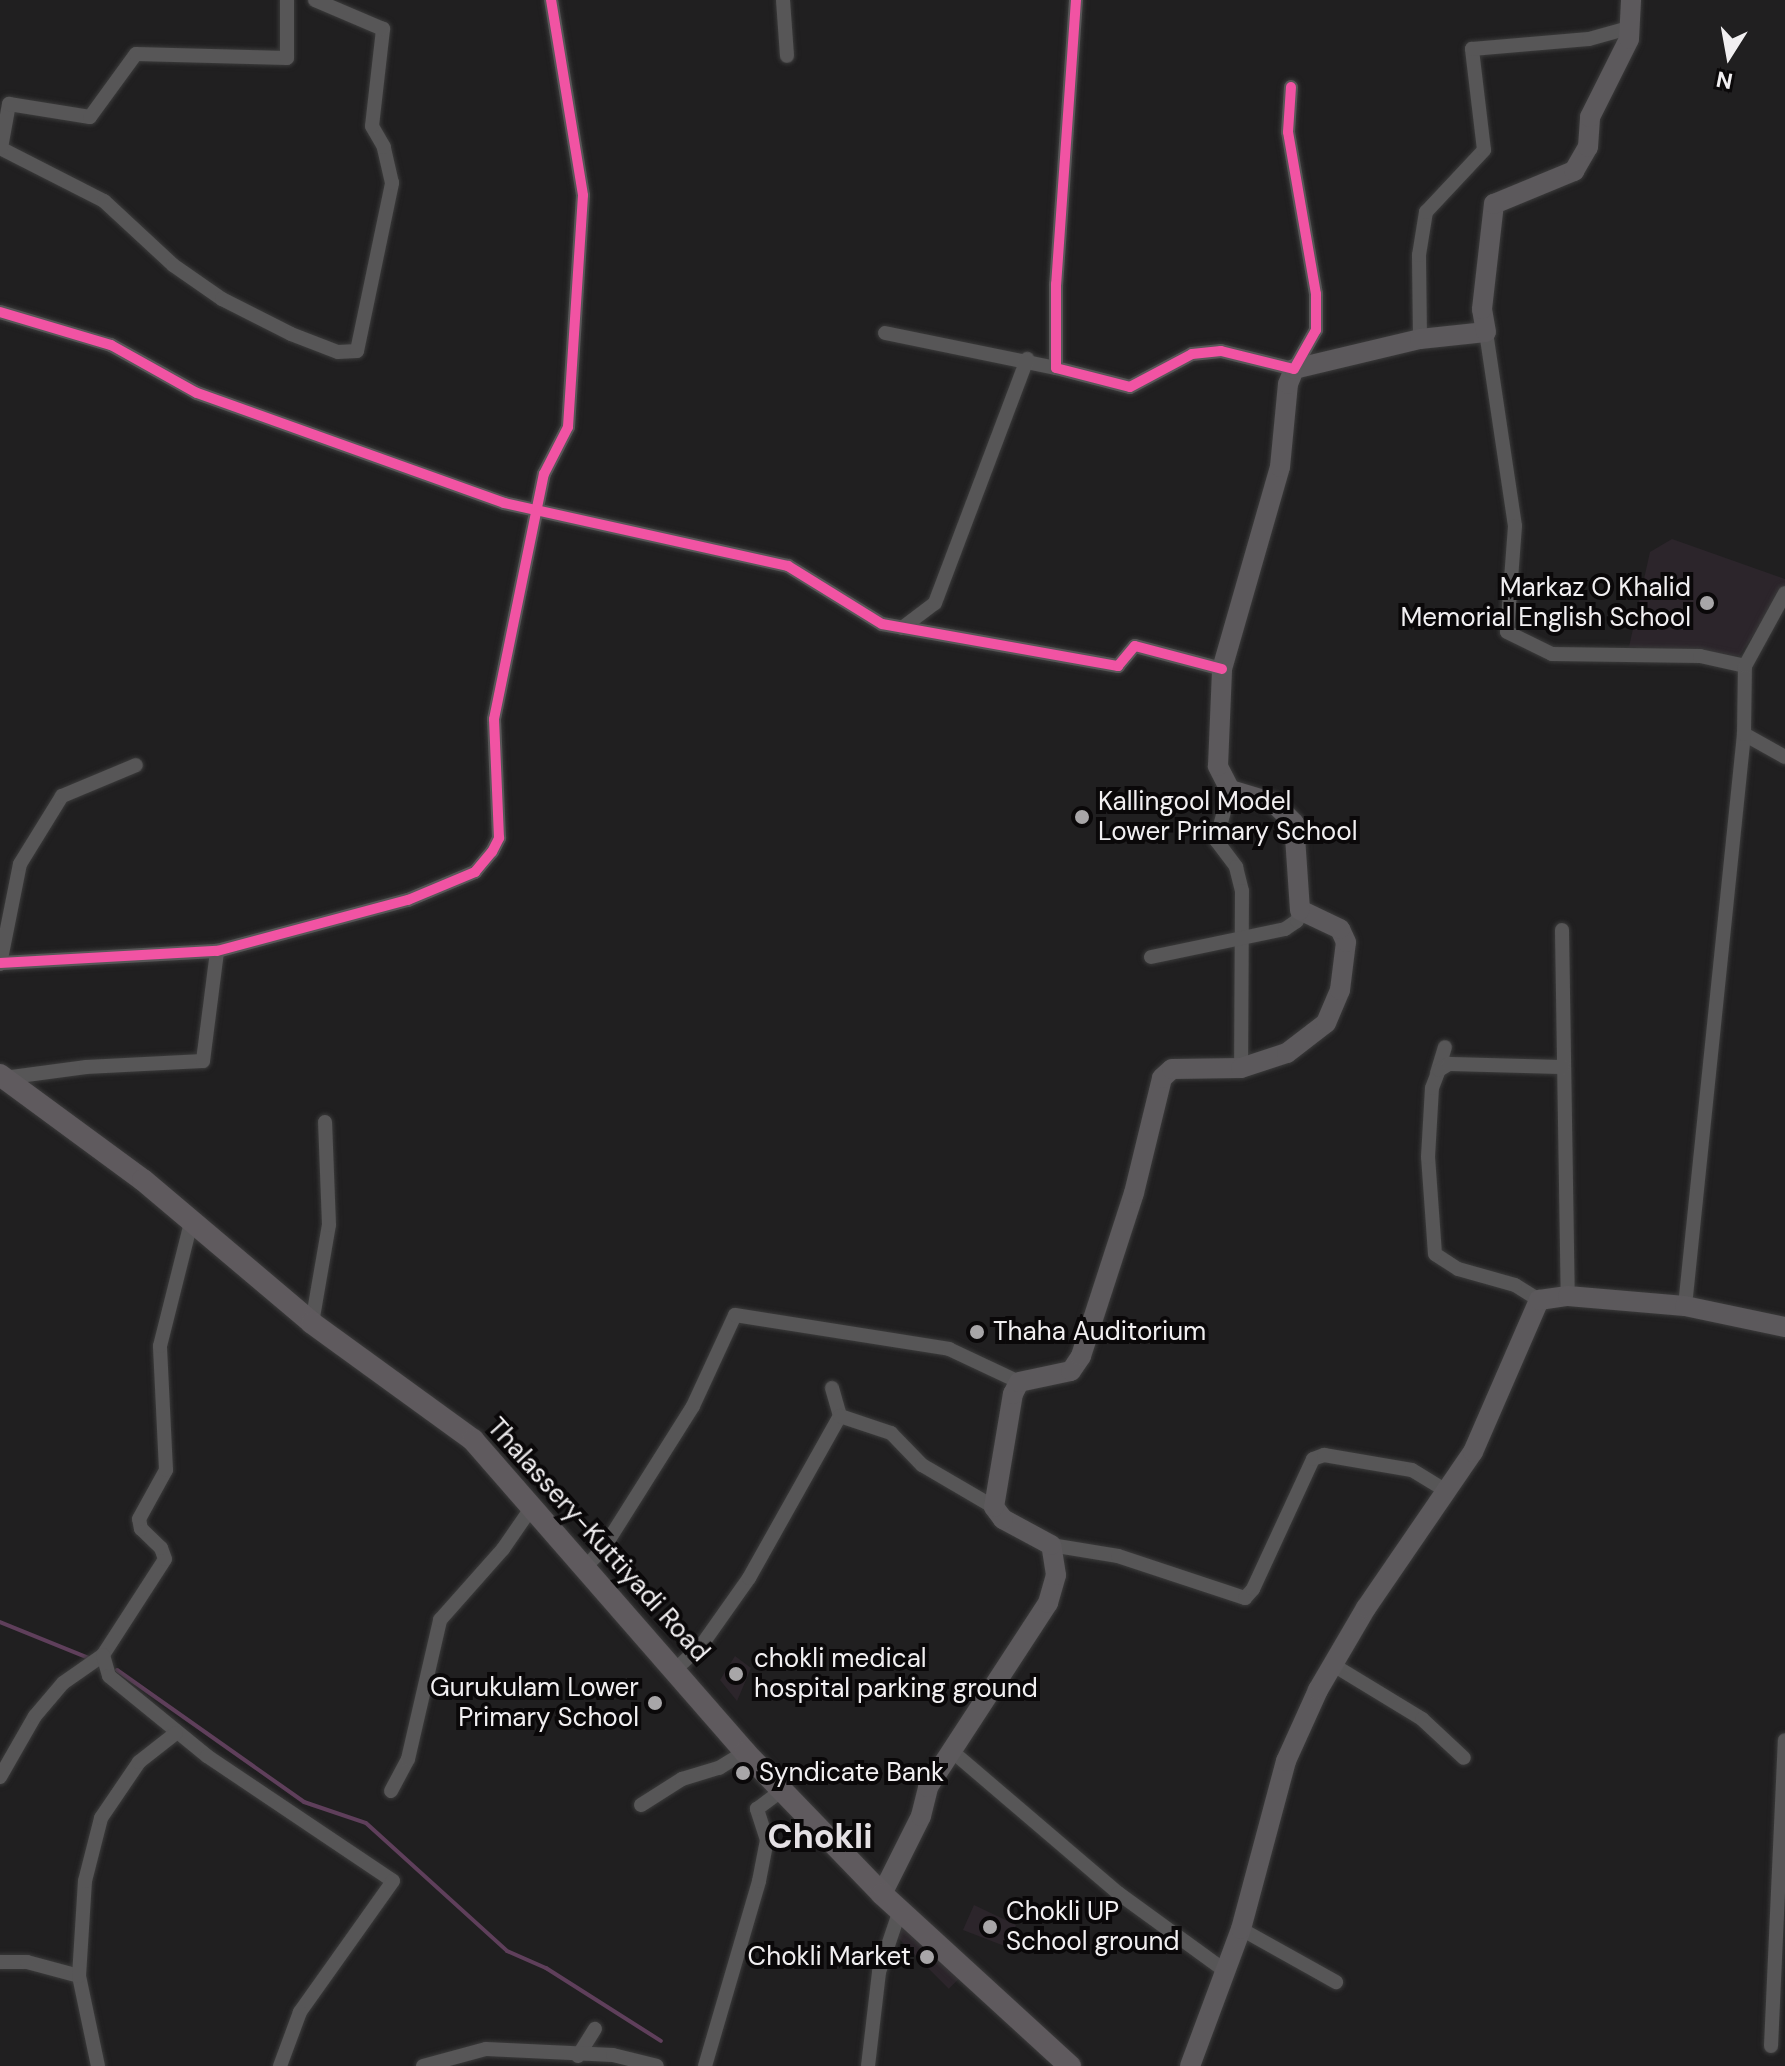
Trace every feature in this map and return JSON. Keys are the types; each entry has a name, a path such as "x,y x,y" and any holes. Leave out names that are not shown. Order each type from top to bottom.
{"main road":[{"path":"882,1894 921,1816 928,1787 1048,1603 1056,1575 1051,1545 1003,1519 994,1507 1019,1382 1071,1371 1081,1356 1134,1193 1162,1078 1172,1069 1241,1068 1307,1041 1326,1023 1340,990 1346,966 1340,929 1300,910 1294,823 1274,803 1230,790 1218,766 1222,669 1280,467 1288,384 1294,369 1420,339 1486,332 1482,309 1494,204 1574,171 1588,147 1590,117 1626,48 1631,0"},
{"name":"Thalassery-Kuttiyadi Road","path":"2,1076 192,1219 312,1323 473,1440 677,1668 745,1752 882,1894 1059,2062"},
{"path":"1190,2066 1241,1929 1286,1761 1318,1690 1335,1666 1366,1608 1448,1492 1502,1394 1539,1300 1568,1296 1685,1306 1785,1327"}],"street":[{"path":"287,0 287,58 136,54 90,117 9,104 0,148 104,201 173,265 222,299 326,348 357,351 392,183 384,147 372,126 383,29 315,0"},
{"path":"136,765 62,796 20,864 0,964 217,951 408,900 475,872 492,852 499,838 494,719 544,474 568,427 583,195 551,0"},
{"path":"783,0 787,56"},
{"path":"1056,368 1056,284 1076,0"},
{"path":"1420,339 1419,255 1426,212 1484,150 1472,49 1589,39 1629,28"},
{"path":"885,333 1027,359 1130,387 1192,354 1221,351 1294,369 1316,330 1316,294 1288,132 1291,87"},
{"path":"0,312 111,345 197,393 536,509 788,566 882,624 1118,666 1135,646 1222,669"},
{"path":"1486,332 1515,526 1507,632 1530,647 1552,654 1700,656 1745,666"},
{"path":"902,628 935,603 1027,359"},
{"path":"1685,1306 1744,734 1745,666 1785,593"},
{"path":"1744,734 1785,757"},
{"path":"1230,790 1216,840 1236,867 1242,938 1241,1068"},
{"path":"1151,957 1285,929 1297,921 1300,910"},
{"path":"1562,930 1568,1296"},
{"path":"2,1076 86,1067 203,1061 217,951"},
{"path":"1445,1047 1435,1081 1428,1157 1435,1254 1458,1269 1515,1285 1539,1300"},
{"path":"1435,1081 1439,1070 1465,1061 1563,1067"},
{"path":"312,1323 329,1225 325,1122"},
{"path":"0,1777 35,1716 63,1683 103,1655 165,1559 141,1529 139,1519 166,1470 160,1346 192,1219"},
{"path":"586,1566 603,1549 693,1406 735,1315 949,1349 1019,1382"},
{"path":"677,1668 701,1646 749,1578 840,1416 832,1388"},
{"path":"840,1416 891,1433 922,1465 994,1507"},
{"path":"1051,1545 1118,1556 1245,1598 1253,1589 1313,1459 1324,1455 1412,1470 1448,1492"},
{"path":"391,1791 408,1759 440,1620 503,1549 532,1507"},
{"path":"103,1655 109,1676 176,1733 393,1881 300,2012 280,2066"},
{"path":"1335,1666 1422,1719 1464,1758"},
{"path":"98,2066 79,1976 85,1881 101,1818 139,1762 176,1733"},
{"path":"1771,2046 1785,1740"},
{"path":"641,1805 682,1779 719,1768 745,1752"},
{"path":"953,1752 1118,1893 1224,1970"},
{"path":"705,2066 759,1881 767,1840 757,1809 782,1790"},
{"path":"868,2066 879,1972 900,1910"},
{"path":"1241,1929 1336,1982"},
{"path":"0,1962 27,1962 79,1976"},
{"path":"583,2060 595,2029"},
{"path":"423,2066 486,2049 583,2060 613,2055 657,2066"}],"shaded area":[{"name":"Markaz O Khalid Memorial English School","path":"1672,539 1785,579 1785,589 1739,656 1629,647 1650,552"},
{"name":"chokli medical hospital parking ground","path":"735,1656 751,1668 737,1701 720,1680"},
{"name":"Chokli UP School ground","path":"974,1905 1016,1925 1007,1947 963,1930"},
{"name":"Chokli Market","path":"905,1925 959,1979 949,1989 895,1935"}],"waterway":[{"path":"0,1622 91,1659"},
{"path":"117,1670 304,1802 366,1823 507,1951 546,1968 661,2041"}],"cycle path":[{"path":"0,963 217,951 408,900 475,872 492,852 499,838 494,719 544,474 568,427 583,195 551,0"},
{"path":"1076,0 1056,284 1056,368 1130,387 1192,354 1221,351 1294,369 1316,330 1316,294 1288,132 1291,87"},
{"path":"0,312 111,345 197,393 504,503 788,566 882,624 1118,666 1135,646 1222,669"}],"place":[{"name":"Markaz O Khalid Memorial English School","path":"1707,603"},
{"name":"Kallingool Model Lower Primary School","path":"1082,817"},
{"name":"Thaha Auditorium","path":"977,1332"},
{"name":"chokli medical hospital parking ground","path":"736,1674"},
{"name":"Gurukulam Lower Primary School","path":"655,1703"},
{"name":"Syndicate Bank","path":"743,1773"},
{"name":"Chokli UP School ground","path":"990,1927"},
{"name":"Chokli Market","path":"927,1957"}],"district":[{"name":"Chokli","path":"820,1837"}]}
